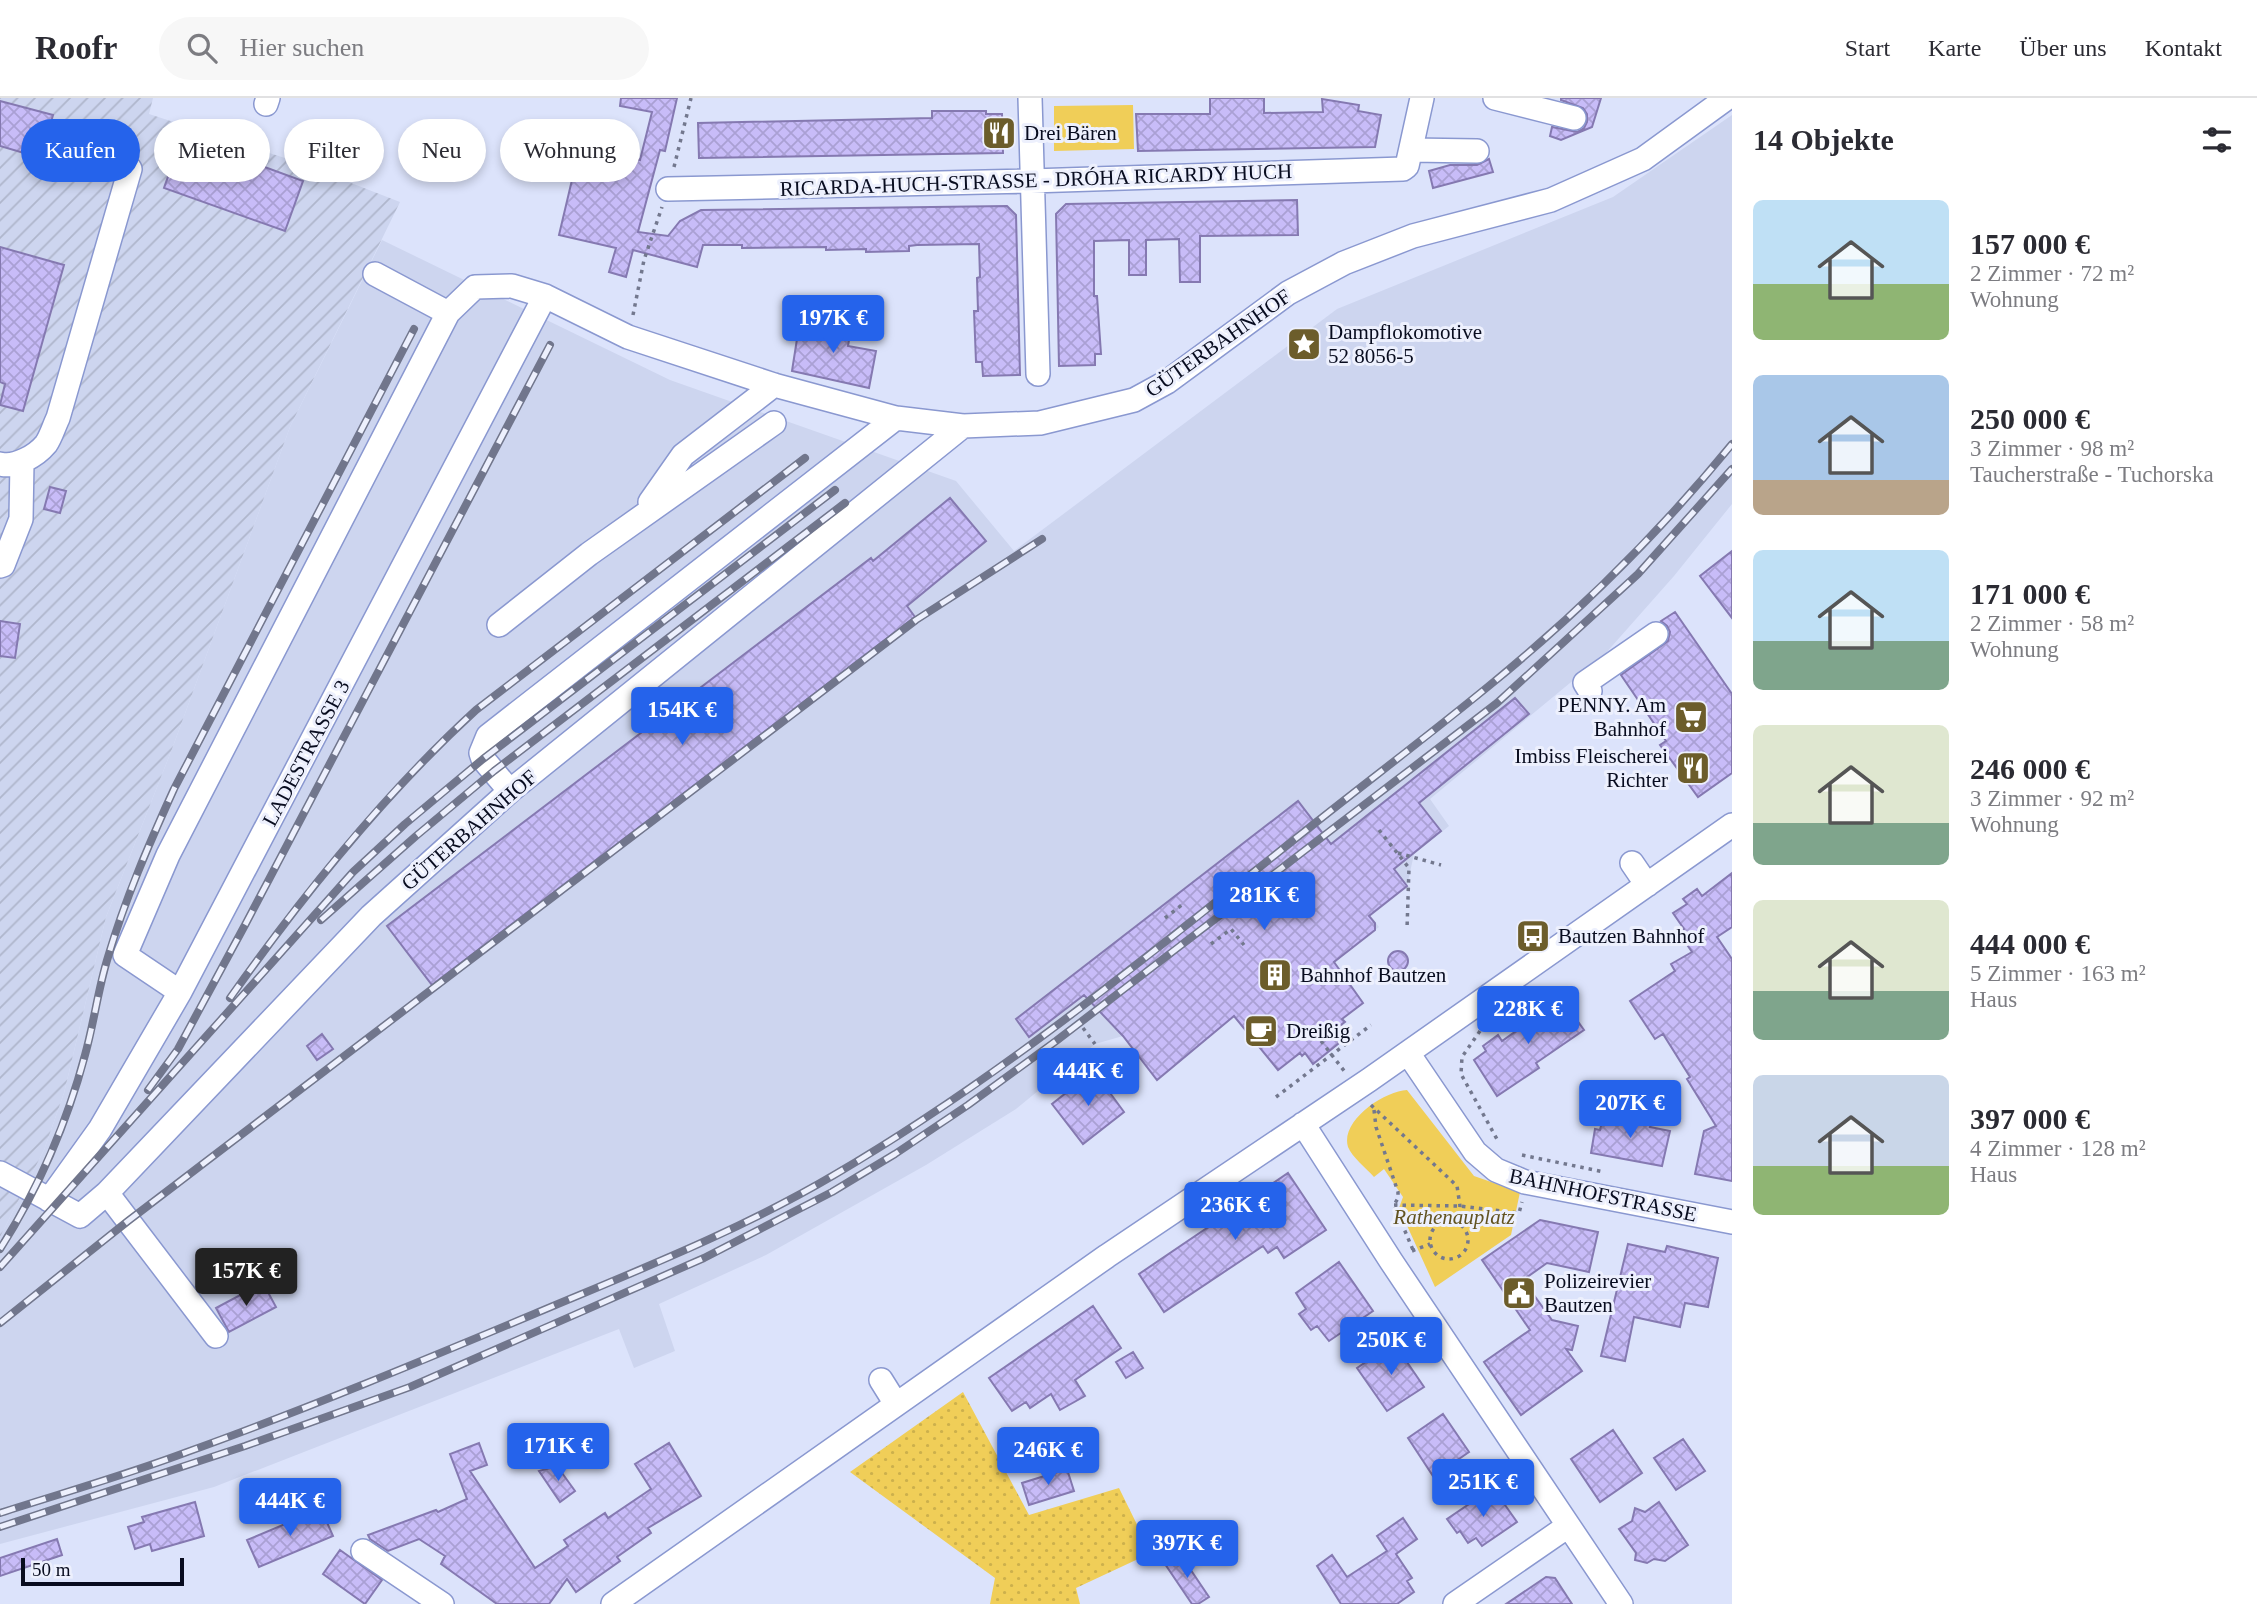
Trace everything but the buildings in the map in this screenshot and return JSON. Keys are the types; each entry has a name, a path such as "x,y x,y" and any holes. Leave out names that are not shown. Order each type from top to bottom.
{"street":[{"path":"1030,98 1038,373"},
{"path":"1407,160 1422,98"},
{"path":"1494,98 1574,118"},
{"name":"GÜTERBAHNHOF","path":"180,992 125,955 168,855 448,313 475,287 512,286 545,296 628,337 774,386 896,418 963,426 1040,423 1134,400 1167,382 1288,293 1345,263 1413,236 1551,200 1643,159 1727,98"},
{"name":"RICARDA-HUCH-STRASSE - DRÓHA RICARDY HUCH","path":"668,189 1031,181 1407,160 1477,151"},
{"path":"0,566 4,565 22,519 11,463 46,445 58,418 126,182"},
{"path":"375,274 448,313"},
{"name":"LADESTRASSE 3","path":"49,1200 100,1129 180,992 545,296"},
{"path":"639,519 684,455 774,386"},
{"path":"510,792 483,759 481,753 488,736 896,418"},
{"path":"499,625 589,554 774,423"},
{"name":"GÜTERBAHNHOF","path":"0,1173 80,1216 107,1193 371,916 510,792 963,426"},
{"path":"1590,691 1585,683 1657,634"},
{"path":"613,1604 1191,1198 1408,1053 1732,825"},
{"path":"1632,863 1647,885"},
{"name":"BAHNHOFSTRASSE","path":"1408,1053 1475,1152 1496,1170 1525,1182 1732,1223"},
{"path":"1303,1124 1391,1261 1621,1604"},
{"path":"107,1193 216,1336"},
{"path":"881,1380 896,1404"},
{"path":"1455,1604 1569,1526"},
{"path":"363,1551 442,1604"}],"path":[{"path":"628,337 644,260 668,189 691,98"},
{"path":"1379,830 1409,868 1407,929"},
{"path":"1396,852 1441,865"},
{"path":"1164,918 1183,904"},
{"path":"1212,944 1231,929 1244,945"},
{"path":"1276,1097 1371,1025"},
{"path":"1483,1027 1462,1057 1461,1074 1501,1145"},
{"path":"1083,1028 1095,1044"},
{"path":"1321,1041 1357,1087"},
{"path":"1394,1205 1398,1192 1376,1127 1374,1110 1386,1117 1457,1186 1460,1206 1458,1223"},
{"path":"1513,1153 1616,1175"},
{"path":"1394,1205 1460,1206 1519,1213 1525,1182"},
{"path":"1394,1205 1413,1250 1430,1244"},
{"path":"1446,1220 1458,1223 1467,1232 1468,1245 1460,1256 1441,1258 1432,1250 1430,1244 1429,1237 1434,1226 1446,1220"}],"shaded area":[{"path":"0,98 153,98 149,114 164,119 154,119 154,182 270,182 270,153 284,158 284,182 348,182 400,202 290,427 172,749 106,917 64,1093 44,1150 0,1237"},
{"path":"1732,115 1732,504 1674,576 1605,654 1430,799 1449,826 1414,854 1407,886 1370,915 1379,927 1358,943 1329,956 1363,1003 1343,1019 1345,1022 1302,1056 1299,1054 1278,1070 1234,1016 1157,1080 1123,1036 1095,1044 1016,1109 926,1165 766,1255 659,1304 675,1351 634,1368 619,1329 214,1487 0,1544 0,1237 44,1150 64,1093 106,917 172,749 290,427 382,240 670,380 956,481 1014,551 1337,309 1613,197"}],"green space":[{"path":"1133,105 1134,149 1054,151 1054,106"},
{"name":"Rathenauplatz","path":"1407,1090 1474,1176 1520,1192 1511,1235 1435,1287 1399,1208 1403,1197 1384,1169 1374,1177 1348,1147 1347,1137 1351,1127 1366,1109 1387,1096"},
{"path":"963,1392 1029,1515 1119,1488 1151,1553 1076,1588 1080,1604 990,1604 995,1578 850,1472"}],"railway":[{"path":"0,1249 26,1204 60,1131 78,1080 101,981 115,935 138,872 174,789 414,329"},
{"path":"148,1090 178,1049 245,925 550,345"},
{"path":"0,1513 231,1436 611,1282 761,1214 834,1175 898,1136 1022,1051 1082,1006 1490,685 1617,571 1676,509 1732,444"},
{"path":"230,998 346,847 409,776 476,710 805,458"},
{"path":"0,1527 245,1446 410,1387 704,1258 832,1192 895,1154 1056,1041 1497,703 1638,574 1732,469"},
{"path":"0,1267 353,872 405,824 483,759 835,490"},
{"path":"321,920 494,771 845,503"},
{"path":"0,1323 128,1221 916,620 1042,539"}],"place":[{"name":"Drei Bären","path":"999,133"},
{"name":"Dampflokomotive 52 8056-5","path":"1304,344"},
{"name":"PENNY. Am Bahnhof","path":"1691,717"},
{"name":"Imbiss Fleischerei Richter","path":"1693,768"},
{"name":"Bautzen Bahnhof","path":"1533,936"},
{"name":"Bahnhof Bautzen","path":"1275,975"},
{"name":"Dreißig","path":"1261,1031"},
{"name":"Polizeirevier Bautzen","path":"1519,1293"}]}
